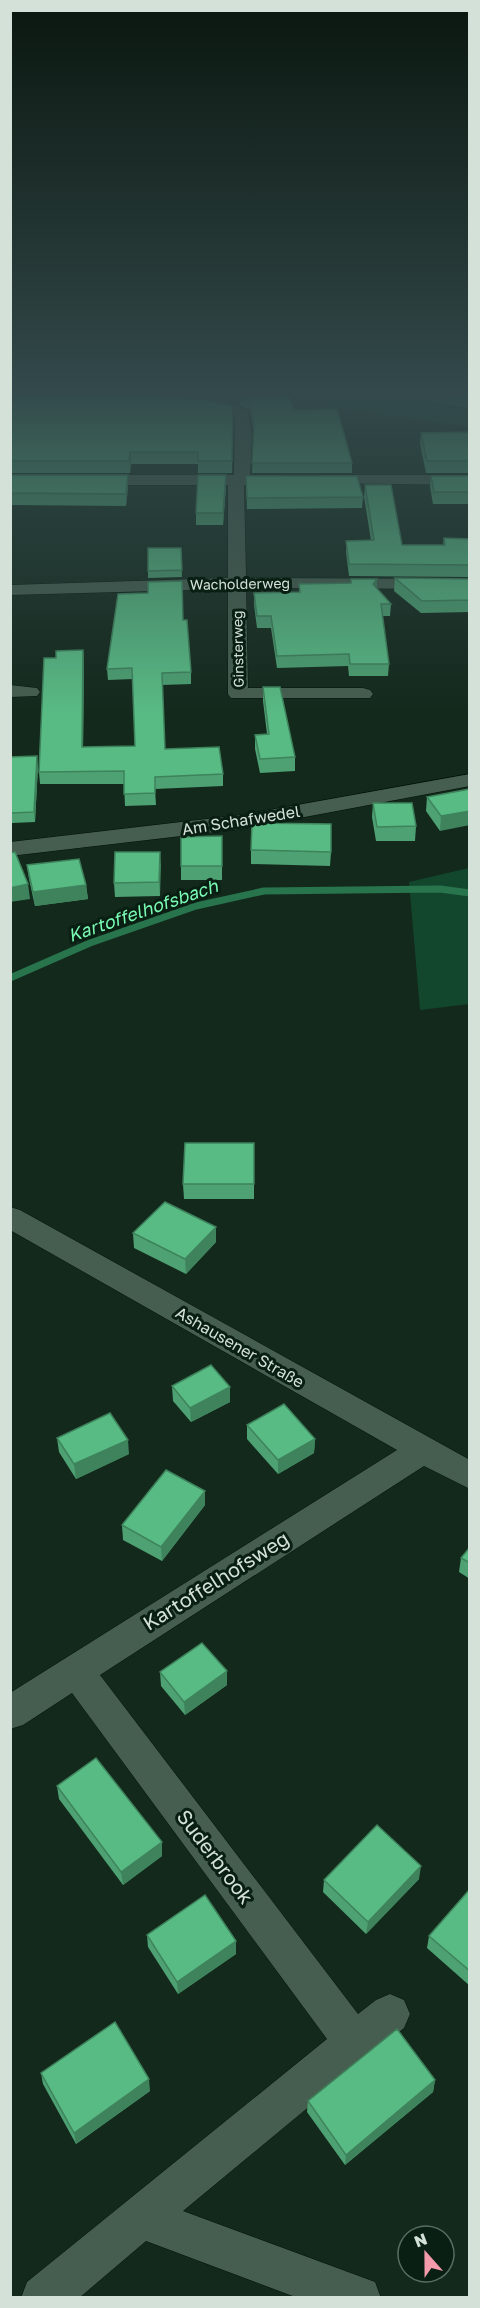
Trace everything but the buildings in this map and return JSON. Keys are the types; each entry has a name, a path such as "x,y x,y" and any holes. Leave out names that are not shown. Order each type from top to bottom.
{"street":[{"name":"Ginsterweg","path":"239,500 238,694 363,694"},
{"name":"Wacholderweg","path":"10,590 237,583 470,584"},
{"name":"Am Schafwedel","path":"10,849 241,822 470,780"},
{"name":"Ashausener Straße","path":"10,1217 469,1474"},
{"name":"Kartoffelhofsweg","path":"10,1713 423,1450"},
{"name":"Suderbrook","path":"77,1670 96,1700 355,2043"},
{"path":"43,2298 390,2014"},
{"path":"141,2217 359,2298"}],"green space":[{"path":"469,868 469,1004 420,1010 409,882"}],"waterway":[{"name":"Kartoffelhofsbach","path":"10,978 90,943 196,906 264,891 440,889 470,893"}]}
